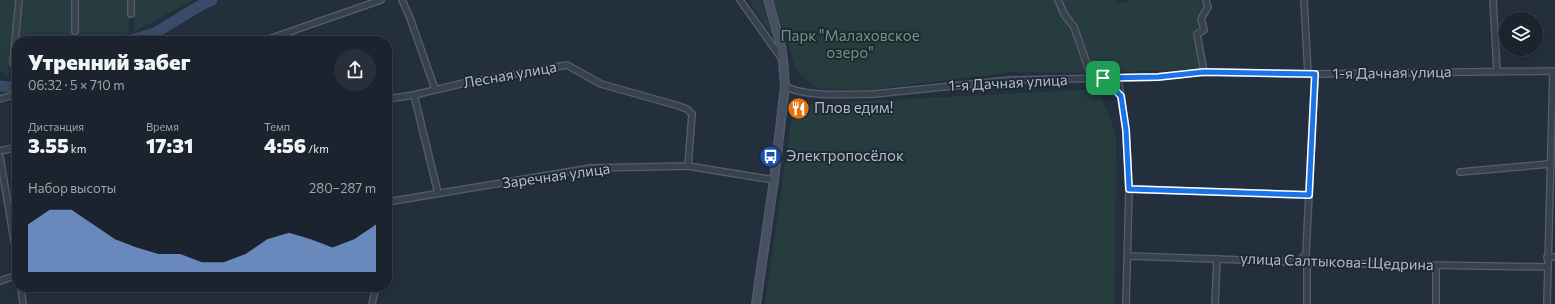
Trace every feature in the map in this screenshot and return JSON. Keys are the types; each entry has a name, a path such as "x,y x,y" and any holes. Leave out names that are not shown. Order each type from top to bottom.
{"main road":[{"path":"756,304 774,180 785,86 784,61 768,0"}],"street":[{"path":"16,36 19,0"},
{"path":"75,0 75,31"},
{"path":"131,0 131,14"},
{"path":"277,36 381,0"},
{"path":"402,0 410,18 435,90"},
{"path":"740,0 784,61"},
{"path":"1058,0 1064,14 1074,26 1092,79"},
{"path":"1204,72 1197,34 1204,30 1201,19 1208,7 1206,0"},
{"path":"1304,0 1308,74"},
{"path":"1493,0 1497,72"},
{"name":"Лесная улица","path":"392,98 567,65 601,84 687,109 692,114 688,166"},
{"path":"1547,304 1547,257 1554,71"},
{"name":"1-я Дачная улица","path":"785,86 791,90 816,94 874,94 1011,80 1158,77 1204,72 1315,74 1554,71"},
{"path":"1298,262 1306,254 1315,74"},
{"path":"1103,78 1121,96"},
{"path":"1118,78 1126,130 1129,189 1126,304"},
{"path":"0,99 12,95"},
{"path":"414,95 438,194"},
{"path":"0,151 12,148"},
{"path":"0,157 12,228"},
{"path":"1460,172 1550,164"},
{"name":"Заречная улица","path":"392,201 591,168 688,166 774,180"},
{"path":"1129,189 1309,195"},
{"path":"1306,254 1315,263"},
{"name":"улица Салтыкова-Щедрина","path":"1128,256 1298,262 1307,264 1547,267"},
{"path":"1547,257 1555,258"},
{"path":"1215,304 1217,259"},
{"path":"1307,264 1307,304"},
{"path":"1436,266 1436,304"},
{"path":"0,280 12,276"},
{"path":"22,292 24,304"},
{"path":"372,304 375,292"}],"green space":[{"path":"0,0 15,0 9,77 0,71"},
{"path":"20,0 73,0 73,36 17,36"},
{"path":"78,0 129,0 129,34 123,36 77,36"},
{"path":"133,0 193,0 134,32"},
{"path":"749,0 761,0 773,37"},
{"name":"Парк \"Малаховское озеро\"","path":"773,0 1115,0 1117,4 1133,0 1203,0 1205,5 1194,36 1199,69 1092,73 1012,72 868,90 816,88 797,71"},
{"path":"1098,89 1116,134 1115,304 765,304 792,115 809,104"}],"waterway":[{"path":"145,36 155,33 212,0"},
{"path":"0,86 12,86"}],"place":[{"name":"Плов едим!","path":"798,108"},
{"name":"Электропосёлок","path":"770,156"}],"route":[{"path":"1204,72 1315,74 1309,195 1129,189 1126,130 1121,96 1103,78 1177,76 1204,72"}]}
